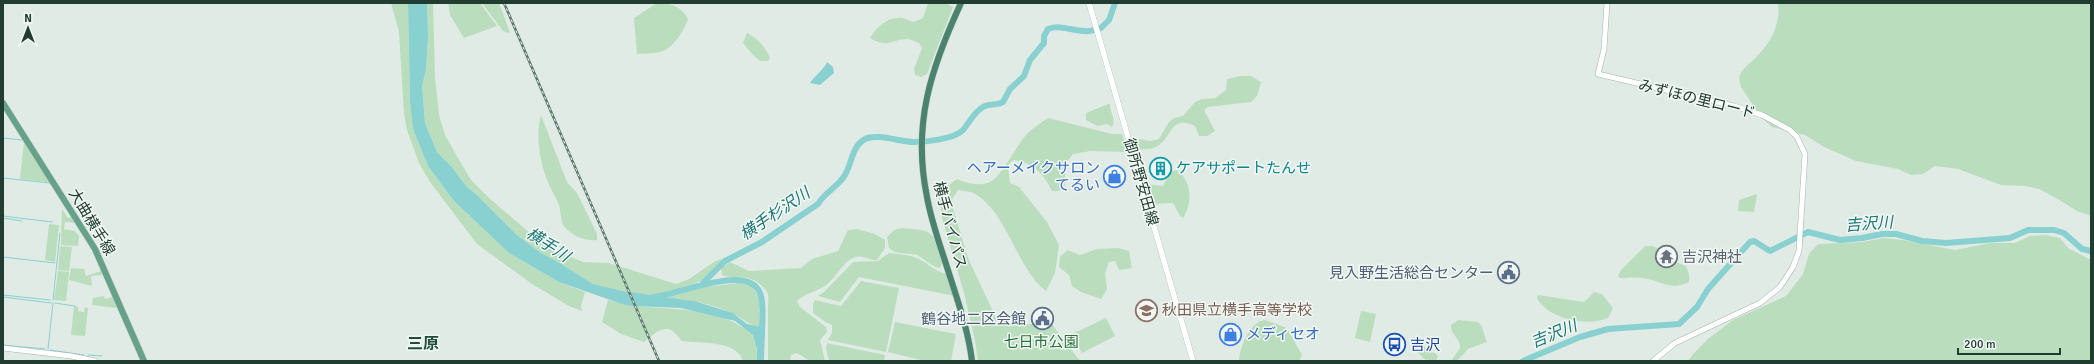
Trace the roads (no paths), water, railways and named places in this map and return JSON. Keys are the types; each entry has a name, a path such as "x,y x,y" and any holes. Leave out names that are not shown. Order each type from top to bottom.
{"highway":[{"name":"横手バイパス","path":"961,3 943,42 929,83 922,132 922,148 923,175 930,210 963,317 972,361"}],"main road":[{"name":"御所野安田線","path":"1089,3 1193,361"},
{"name":"大曲横手線","path":"3,103 95,249 144,361"}],"street":[{"name":"みずほの里ロード","path":"1607,3 1604,49 1598,74 1745,109 1782,125 1797,137 1805,154 1806,163 1800,243 1796,258 1788,275 1768,298 1675,343 1653,361"},
{"path":"3,348 71,356 95,361"}],"water":[{"path":"408,3 427,3 428,36 426,70 422,86 425,123 437,152 451,166 467,187 517,235 541,253 593,284 623,291 694,301 733,313 747,324 765,328 764,361 757,361 757,349 753,335 735,321 681,308 631,306 559,282 509,253 453,200 428,166 413,129 410,102"},
{"path":"827,62 833,67 834,73 820,85 810,83 823,68"}],"waterway":[{"name":"横手杉沢川","path":"1101,28 1109,20 1115,3"},
{"name":"横手杉沢川","path":"703,283 725,261 762,242 818,204 845,175 857,146 865,139 875,137 919,142 932,141 954,136 963,130 980,109 988,105 1003,102 1010,89 1024,76 1030,60 1044,43 1044,36 1048,29 1060,27 1085,31 1097,29"},
{"path":"3,138 22,140"},
{"path":"3,178 50,183"},
{"path":"3,216 52,222"},
{"path":"3,218 22,221"},
{"name":"吉沢川","path":"1523,361 1580,337 1608,329 1679,324 1697,307 1708,289 1750,242 1754,241 1770,251 1808,232 1840,240 1882,234 1896,234 1922,241 1946,243 2010,238 2028,230 2054,230 2064,233 2082,249 2091,251"},
{"path":"53,300 60,233"},
{"path":"3,257 55,263"},
{"name":"横手川","path":"653,297 712,283 729,280 743,281 755,286 761,296 763,310 762,335"},
{"path":"3,295 50,300"},
{"path":"3,297 51,303"},
{"path":"48,349 53,303"},
{"path":"55,303 75,306"},
{"path":"3,345 45,349"},
{"path":"50,350 84,355"},
{"path":"88,355 102,356"}],"railway":[{"path":"504,3 659,361"}],"place":[{"name":"ケアサポートたんせ","path":"1160,168"},
{"name":"ヘアーメイクサロン てるい","path":"1115,177"},
{"name":"吉沢神社","path":"1666,257"},
{"name":"見入野生活総合センター","path":"1509,273"},
{"name":"秋田県立横手高等学校","path":"1147,310"},
{"name":"鶴谷地二区会館","path":"1042,319"},
{"name":"メディセオ","path":"1230,334"},
{"name":"吉沢","path":"1395,345"}],"district":[{"name":"三原","path":"423,344"}],"park label":[{"name":"七日市公園","path":"1041,342"}]}
